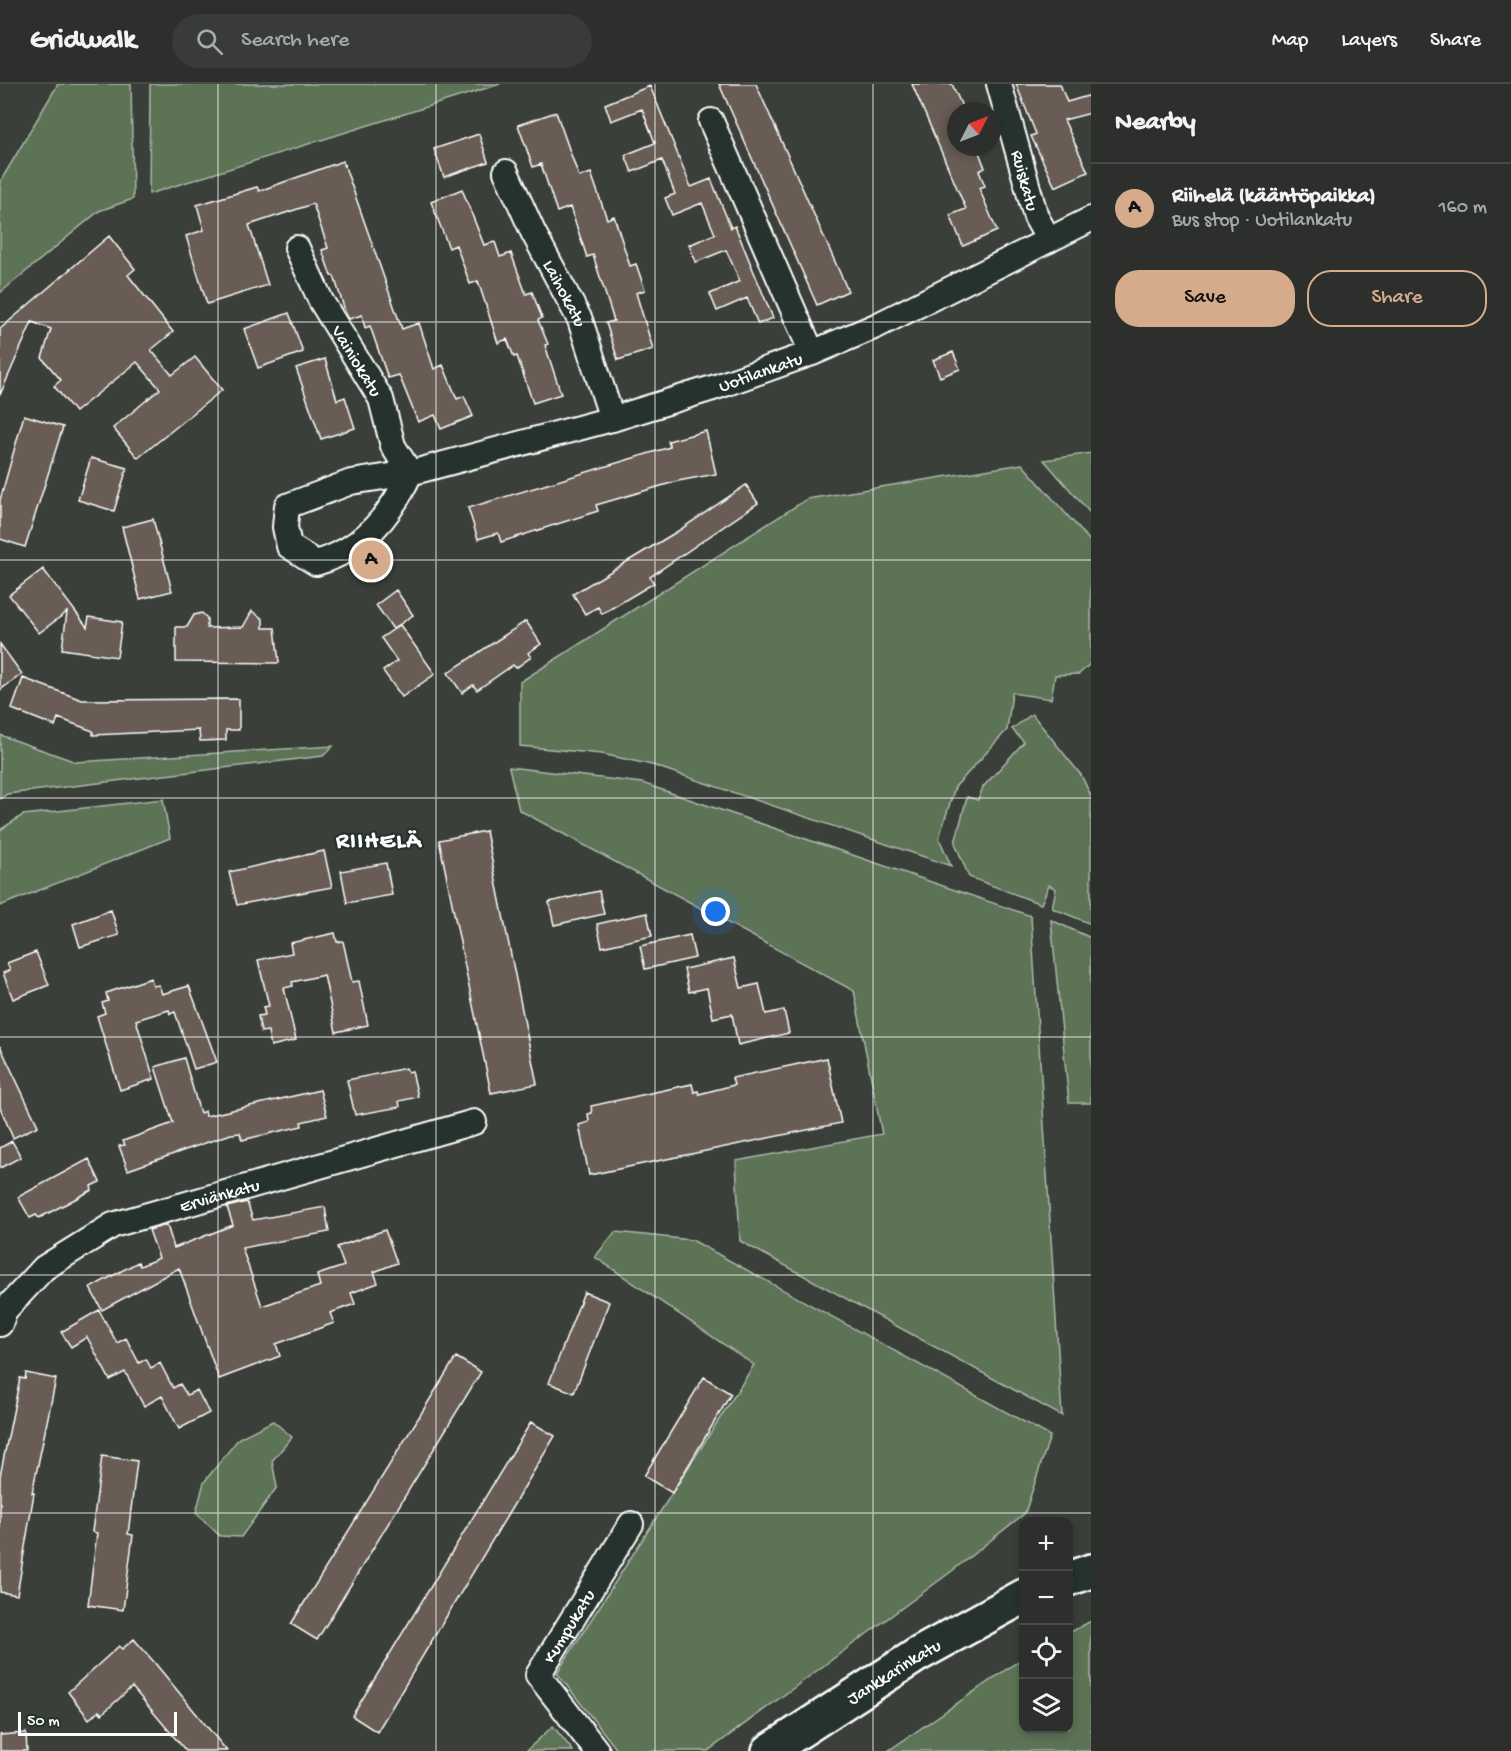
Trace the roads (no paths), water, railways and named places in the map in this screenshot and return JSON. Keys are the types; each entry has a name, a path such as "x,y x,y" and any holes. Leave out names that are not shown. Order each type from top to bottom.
{"street":[{"name":"Ruiskatu","path":"999,84 1036,217 1049,240"},
{"path":"711,121 812,353"},
{"name":"Laihokatu","path":"506,172 533,232 580,320 612,419"},
{"name":"Uotilankatu","path":"410,473 397,502 372,530 340,556 316,562 289,546 285,527 287,506 351,482 410,473 612,419 716,387 812,353 876,326 1091,219"},
{"name":"Vainiokatu","path":"297,249 321,301 381,399 393,446 410,473"},
{"name":"Erviänkatu","path":"0,1324 5,1310 44,1268 113,1225 474,1122"},
{"name":"Kumpukatu","path":"597,1751 538,1675 632,1524"},
{"path":"1073,1577 1091,1571"},
{"name":"Jankkarinkatu","path":"769,1751 917,1654 1019,1598"}],"place":[{"name":"Riihelä (kääntöpaikka)","path":"371,560"}],"district":[{"name":"RIIHELÄ","path":"379,839"}]}
